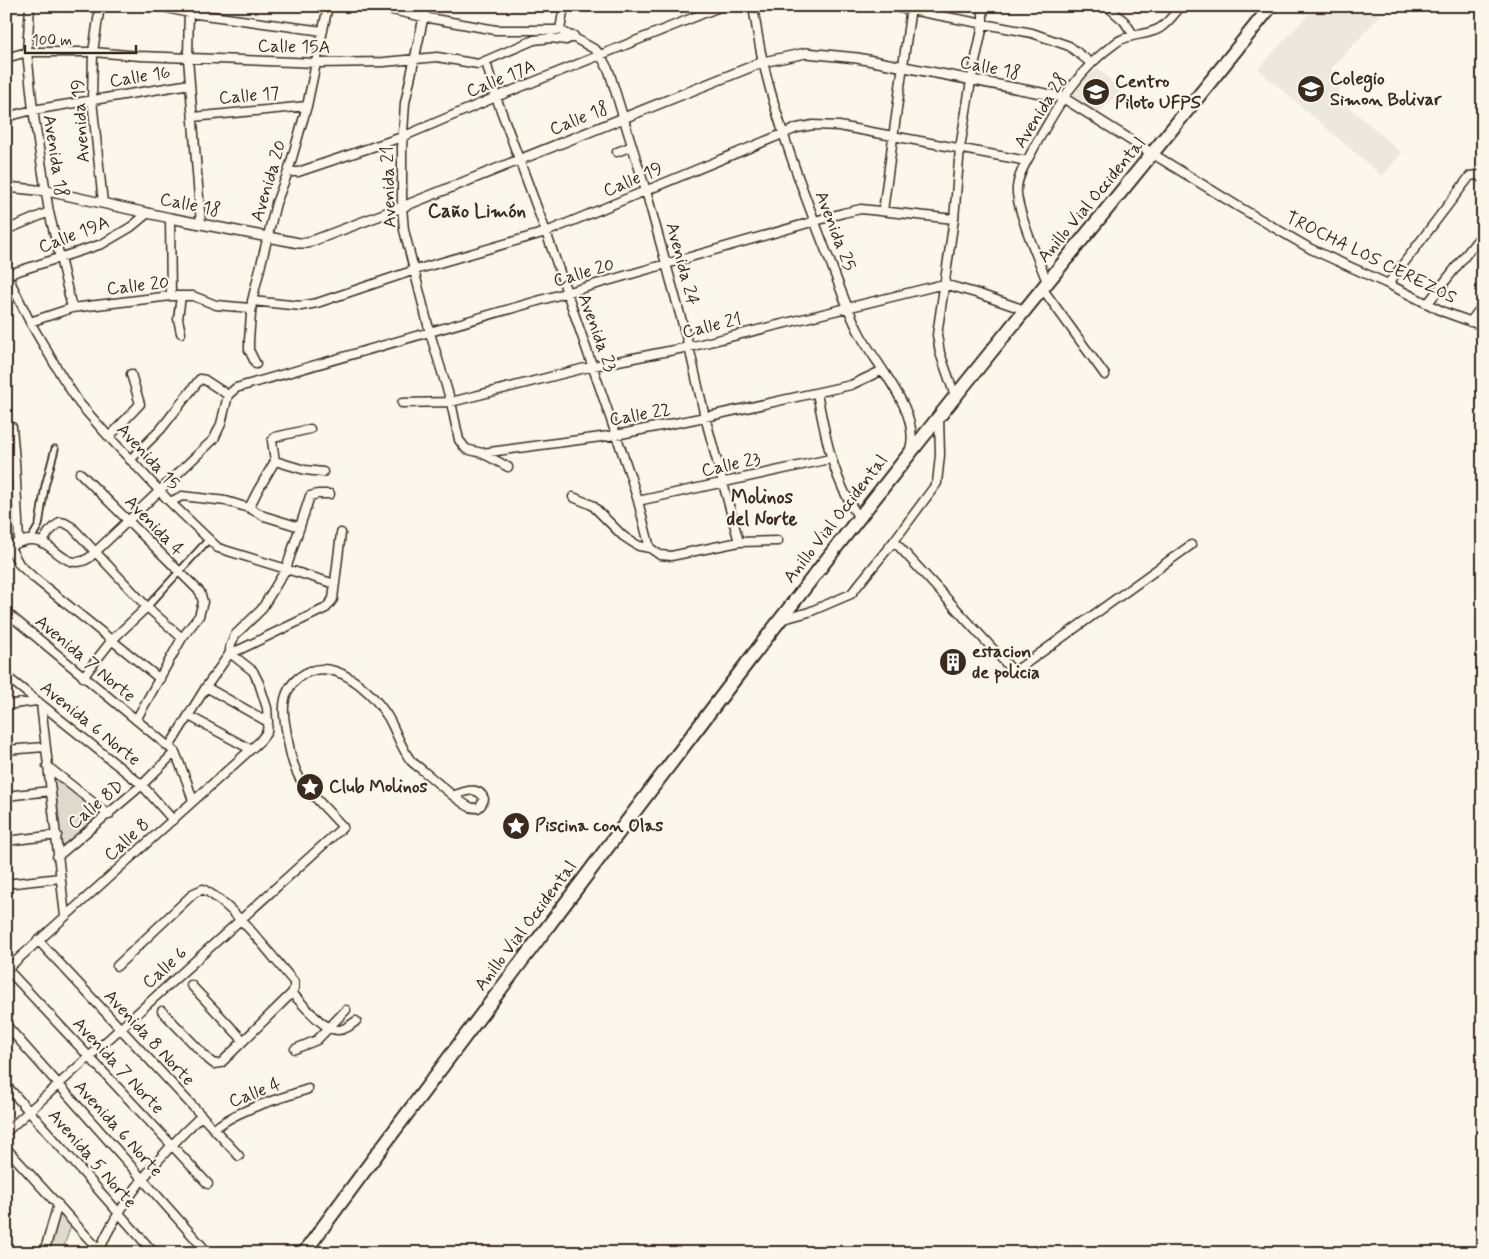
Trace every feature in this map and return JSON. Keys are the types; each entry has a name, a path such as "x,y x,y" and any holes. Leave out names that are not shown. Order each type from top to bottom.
{"highway":[{"name":"Anillo Vial Occidental","path":"304,1253 394,1129 778,621 955,396 1154,154 1271,6"}],"street":[{"name":"Avenida 18","path":"30,6 27,52 33,110 49,212 72,308"},
{"name":"Avenida 19","path":"100,6 92,52 92,100 103,204"},
{"path":"158,6 189,9 323,32"},
{"path":"319,6 328,7"},
{"path":"374,6 496,30 560,30 590,46 601,56"},
{"name":"Avenida 21","path":"426,6 404,103 402,208 404,230 430,333 451,402 458,440 466,449"},
{"path":"560,30 564,6"},
{"name":"Calle 17A","path":"288,172 298,172 402,136 722,6"},
{"name":"Avenida 25","path":"753,6 763,62 784,133 849,309 860,334 899,395 909,422 912,440 908,456"},
{"path":"889,6 1055,40 1069,46 1090,63"},
{"path":"955,396 940,353 937,335 954,219 960,148 971,81 983,25 984,6"},
{"path":"1107,6 1124,20 1133,34"},
{"name":"Avenida 28","path":"1105,375 1045,285 1019,202 1017,188 1027,161 1062,97 1090,63 1118,40 1133,34 1151,32 1161,27 1182,6"},
{"name":"Avenida 20","path":"256,364 249,350 251,305 276,203 288,172 307,106 328,7"},
{"path":"189,9 188,58 201,224"},
{"path":"883,211 911,9"},
{"name":"Calle 15A","path":"6,58 27,52 92,52 317,63 384,62 437,57 478,64 534,40 550,38 566,40 574,36"},
{"name":"Calle 18","path":"6,187 47,192 201,224 307,242 402,208 763,62 806,53 857,58 1062,97 1154,154"},
{"name":"Avenida 24","path":"601,56 609,70 646,191 689,347 705,417 724,481 739,542"},
{"name":"Avenida 23","path":"486,62 496,97 593,366 638,501 650,548"},
{"name":"Calle 16","path":"6,117 33,110 190,84"},
{"name":"Calle 17","path":"193,116 307,106"},
{"name":"Calle 19","path":"251,305 302,306 317,303 415,270 546,232 784,133 813,125 839,126 1027,161"},
{"path":"618,152 632,146"},
{"name":"TROCHA LOS CEREZOS","path":"1154,154 1311,250 1470,322 1483,326"},
{"path":"1388,284 1470,176 1477,175 1483,179"},
{"name":"Calle 20","path":"228,395 236,388 246,385 843,213 861,210 883,211 954,219"},
{"path":"6,230 49,212"},
{"name":"Calle 19A","path":"6,274 102,244 131,227 148,213"},
{"path":"170,218 171,296"},
{"path":"1428,303 1483,233"},
{"name":"Avenida 15","path":"6,274 30,322 72,393 159,492 218,548 335,584"},
{"path":"944,284 1025,310"},
{"name":"Calle 21","path":"402,403 451,402 593,366 689,347 849,309 944,284"},
{"name":"Calle 20","path":"30,322 72,308 171,296 193,296 216,304 251,305"},
{"path":"180,333 178,319 181,296"},
{"path":"1470,322 1483,305"},
{"name":"Calle 22","path":"466,449 482,453 616,435 850,385 883,370"},
{"path":"109,437 140,404 131,374"},
{"path":"130,460 161,429 200,379 205,380 228,395 221,424 214,439 95,552 82,562 66,560 42,543 32,540 19,542 8,547 24,569 160,678"},
{"path":"817,393 830,459 842,487 859,518"},
{"path":"778,621 809,612 851,594 894,541 937,483 940,455 939,416"},
{"path":"249,508 274,461 272,441 275,436 310,429"},
{"path":"10,431 19,542"},
{"path":"32,540 39,525 45,486 55,449"},
{"path":"482,453 508,467"},
{"name":"Calle 23","path":"638,501 830,459"},
{"path":"274,461 305,470 323,472"},
{"name":"Avenida 4","path":"80,472 200,592 203,602 199,616 182,638"},
{"name":"Calle 8D","path":"58,857 142,785 172,749 206,687 230,653 230,647 235,635 261,610 286,570 310,496 330,494"},
{"path":"170,502 182,496 226,501 249,508 264,516 300,527"},
{"path":"573,497 592,505 623,536 632,542 639,546 650,548 660,555 671,556 739,542 778,541"},
{"path":"42,543 49,532 60,522 72,527 147,607 182,638 136,720"},
{"path":"230,653 241,650 326,608 332,599 335,584 341,533"},
{"path":"83,677 112,640 147,607 209,539"},
{"path":"894,541 1014,672 1191,545"},
{"name":"Avenida 7 Norte","path":"6,612 172,749 187,782 193,802"},
{"path":"230,653 253,671 267,708 268,722"},
{"name":"Calle 6","path":"6,1132 343,827 310,792 293,767 284,716 284,698 299,677 320,669 332,670 346,676 368,691 386,715 412,762 455,796"},
{"name":"Avenida 6 Norte","path":"6,676 142,785 173,820"},
{"path":"206,687 268,722"},
{"path":"6,705 39,702 65,916"},
{"path":"189,716 250,749"},
{"name":"Calle 8","path":"7,969 260,741 267,732 268,722"},
{"path":"6,750 45,747"},
{"path":"47,766 109,815"},
{"path":"6,796 50,791"},
{"path":"6,841 56,835"},
{"path":"6,884 60,878"},
{"path":"117,966 194,893 203,889 214,895 240,920 294,982 292,993 221,1063 214,1064 162,1011"},
{"name":"Avenida 8 Norte","path":"38,940 239,1156"},
{"name":"Avenida 7 Norte","path":"7,969 208,1184"},
{"path":"191,985 243,1040"},
{"path":"292,993 328,1028 339,1031 356,1021"},
{"path":"294,1049 317,1040 346,1010"},
{"name":"Avenida 6 Norte","path":"6,1025 208,1253"},
{"name":"Avenida 5 Norte","path":"6,1084 154,1253"},
{"name":"Calle 4","path":"214,1129 238,1114 308,1089"},
{"path":"6,1148 98,1251 119,1214 143,1179 171,1144 201,1116"},
{"path":"44,1253 58,1204"}],"shaded area":[{"name":"Colegio Simon Bolivar","path":"1316,6 1369,6 1380,16 1331,69 1347,82 1335,95 1402,153 1382,176 1258,69"},
{"name":"Centro Piloto UFPS","path":"1098,68 1121,91 1097,115 1071,93"},
{"path":"50,772 104,815 61,849"},
{"path":"58,1213 71,1225 62,1253 48,1253"}],"place":[{"name":"Colegio Simon Bolivar","path":"1311,89"},
{"name":"Centro Piloto UFPS","path":"1096,92"},
{"name":"estacion de policia","path":"953,662"},
{"name":"Club Molinos","path":"310,787"},
{"name":"Piscina con Olas","path":"516,826"}],"district":[{"name":"Caño Limón","path":"477,211"},
{"name":"Molinos del Norte","path":"762,508"}]}
